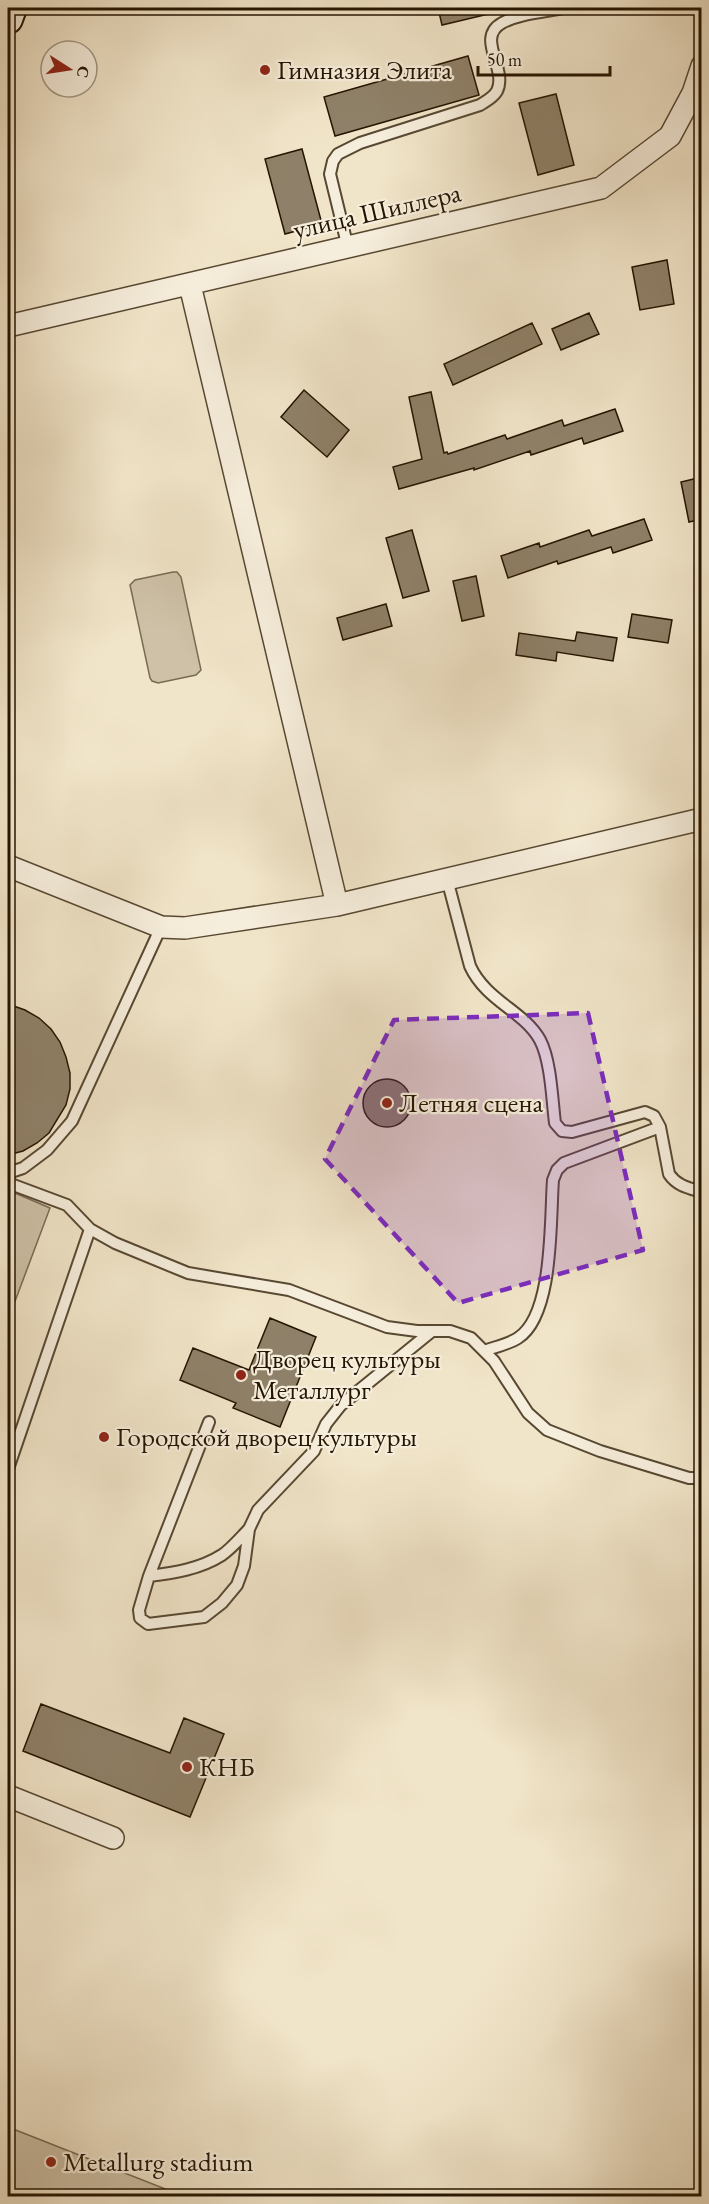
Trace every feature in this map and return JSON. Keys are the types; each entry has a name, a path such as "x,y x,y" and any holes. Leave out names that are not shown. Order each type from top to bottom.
{"main road":[{"path":"8,19 12,8"}],"street":[{"name":"улица Шиллера","path":"8,326 601,188 670,136 693,93 702,66"},
{"path":"189,285 338,905"},
{"path":"8,866 160,927 185,928 338,905 702,819"},
{"path":"8,1796 112,1838"}],"lane":[{"path":"348,248 330,174 333,161 338,154 360,143 487,101 494,96 499,84 490,38 494,29 503,22 565,8"},
{"path":"447,879 470,966 476,980 530,1028 540,1040 545,1057 555,1123 562,1131 572,1132 645,1112 654,1116 660,1126 669,1174 682,1186 702,1192"},
{"path":"8,1173 23,1168 47,1150 72,1121 160,927"},
{"path":"484,1351 518,1338 528,1329 536,1316 546,1287 552,1180 557,1170 564,1163 660,1126"},
{"path":"8,1183 67,1205 90,1229 115,1243 188,1273 289,1290 387,1327 432,1331 450,1330 471,1338 494,1361 528,1413 547,1430 600,1451 689,1478 702,1478"},
{"path":"8,1469 13,1438 90,1229"},
{"path":"209,1422 149,1576 139,1610 140,1618 148,1624 204,1617 222,1603 237,1585 244,1566 249,1529 258,1510 314,1451 326,1424 341,1405 432,1331"},
{"path":"149,1576 183,1571 202,1565 222,1554 249,1529"}],"highlighted area":[{"path":"588,1013 643,1250 458,1303 325,1159 394,1020"}],"shaded area":[{"path":"177,572 181,577 201,670 196,675 158,683 150,678 130,585 135,580"},
{"path":"8,1190 50,1208 8,1320"},
{"name":"Metallurg stadium","path":"8,2127 183,2196 8,2196"}],"building":[{"path":"438,8 492,8 493,13 442,25"},
{"path":"468,56 479,95 335,136 324,97"},
{"path":"556,94 574,165 538,175 519,103"},
{"path":"302,149 322,224 285,234 265,159"},
{"path":"667,260 674,304 640,310 632,267"},
{"path":"589,313 599,334 561,350 552,329"},
{"path":"532,323 542,344 453,385 444,364"},
{"path":"304,390 349,430 327,457 281,417"},
{"path":"431,392 444,453 448,454 505,435 507,439 562,420 564,426 615,409 623,431 584,444 582,438 531,455 530,451 474,470 474,468 399,489 393,467 422,459 409,397"},
{"path":"702,477 702,519 689,522 681,482"},
{"path":"644,519 652,540 613,553 611,547 558,564 557,561 508,578 501,556 539,543 540,547 589,530 592,536"},
{"path":"412,530 429,591 403,598 386,538"},
{"path":"476,576 484,616 462,621 453,581"},
{"path":"386,604 392,626 343,640 337,618"},
{"path":"632,614 672,620 668,643 628,637"},
{"path":"577,632 617,638 613,661 557,652 556,661 516,655 519,633 575,641"},
{"path":"8,1004 39,1018 51,1029 66,1057 70,1073 70,1089 66,1105 49,1133 23,1151 8,1155"},
{"name":"Летняя сцена","path":"382,1079 392,1079 407,1089 411,1103 410,1112 401,1123 392,1127 382,1127 367,1117 363,1108 363,1098 373,1083"},
{"name":"Дворец культуры Металлург","path":"270,1318 316,1337 280,1427 233,1408 236,1403 180,1380 193,1348 249,1370"},
{"path":"41,1704 170,1753 184,1718 224,1734 190,1817 23,1751"}],"place":[{"name":"Гимназия Элита","path":"265,70"},
{"name":"Летняя сцена","path":"387,1103"},
{"name":"Дворец культуры Металлург","path":"241,1375"},
{"name":"Городской дворец культуры","path":"104,1437"},
{"name":"КНБ","path":"187,1767"},
{"name":"Metallurg stadium","path":"51,2162"}]}
